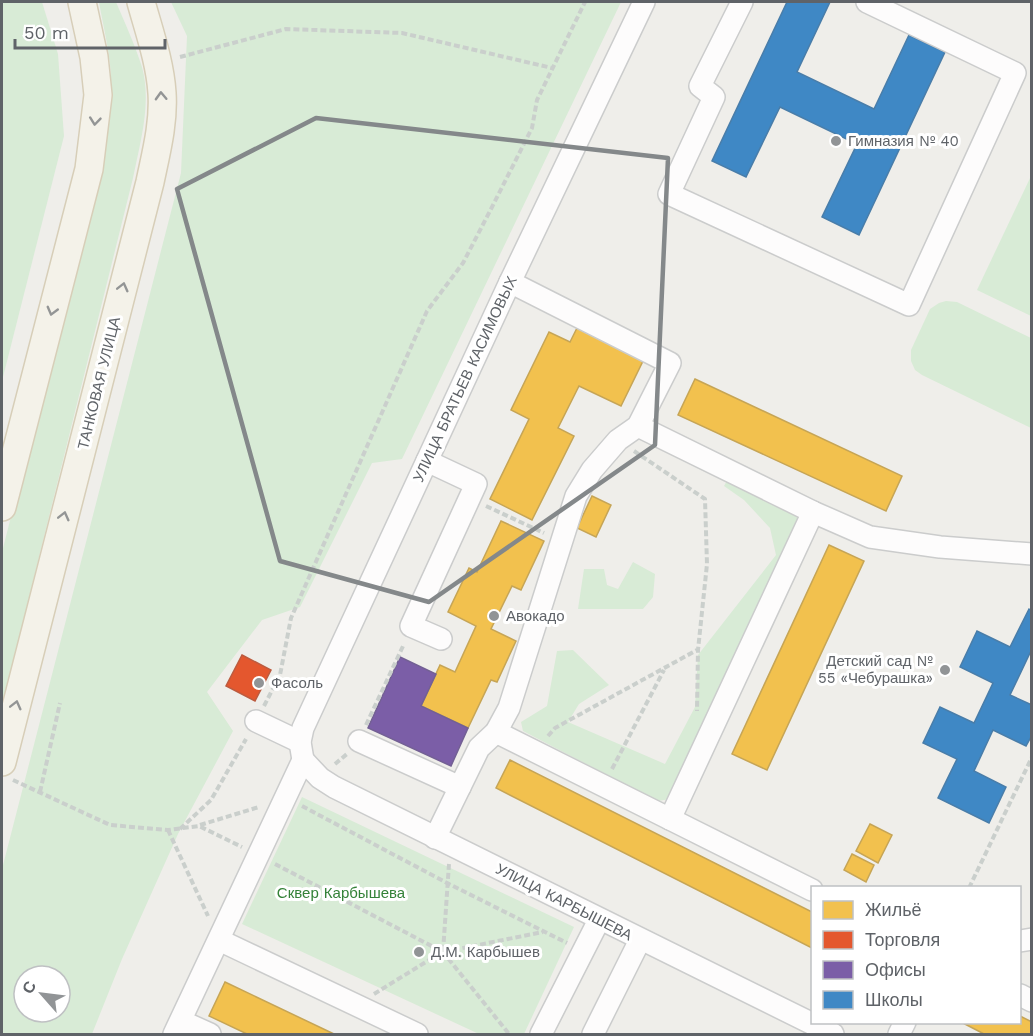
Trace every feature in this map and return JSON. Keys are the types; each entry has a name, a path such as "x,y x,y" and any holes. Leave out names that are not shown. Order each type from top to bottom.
{"main road":[{"path":"2,507 89,169 98,95 94,57 82,2"},
{"name":"ТАНКОВАЯ УЛИЦА","path":"6,770 147,193 161,125 162,93 158,61 141,2"}],"street":[{"name":"УЛИЦА БРАТЬЕВ КАСИМОВЫХ","path":"178,1028 286,798 301,751 303,728 510,282 644,2"},
{"path":"742,2 700,86 714,97 669,194 909,305 1015,73 867,2"},
{"path":"442,841 460,787 479,748 496,732 509,708 576,496 592,470 618,440 638,426 670,363 510,282"},
{"path":"638,426 813,512 870,537 940,548 1032,554"},
{"path":"427,461 476,484 411,626 441,639"},
{"path":"670,819 813,512"},
{"name":"УЛИЦА КАРБЫШЕВА","path":"256,721 301,751 320,778 334,787 833,1035"},
{"path":"496,732 811,889"},
{"path":"359,741 460,787"},
{"path":"541,1035 599,920"},
{"path":"219,940 417,1035"},
{"path":"593,1035 640,940"},
{"path":"178,1028 210,1035"}],"path":[{"path":"180,829 211,800 280,675 291,618 427,311 463,263 491,209 532,128 537,100 585,2"},
{"path":"174,59 286,29 402,33 552,68"},
{"path":"618,440 705,499 707,564 698,650 698,716"},
{"path":"470,499 562,541"},
{"path":"334,765 359,741 404,644"},
{"path":"533,751 555,728 698,650"},
{"path":"603,786 664,668"},
{"path":"40,792 60,703"},
{"path":"970,886 1032,757"},
{"path":"6,770 40,792 110,825 180,829 199,826 286,798 449,884 583,951"},
{"path":"199,826 443,952 509,1035"},
{"path":"168,830 219,940"},
{"path":"442,841 449,884 443,952"},
{"path":"356,1005 443,952 544,932"}],"highlighted area":[{"path":"316,118 668,158 655,445 429,602 280,561 177,189"}],"green space":[{"path":"2,2 42,2 58,54 64,136 2,381"},
{"path":"99,2 116,2 142,67 146,95 144,123 133,178 2,706 2,552 99,172 108,123 111,71"},
{"path":"171,2 621,2 402,459 372,463 300,607 262,620 207,692 233,731 178,834 122,959 92,1034 2,1034 2,869 181,173 187,36"},
{"path":"1031,176 1031,316 977,290"},
{"path":"946,301 957,302 1031,338 1031,428 915,370 911,361 911,350 930,309"},
{"path":"729,477 795,512 803,528 671,799 657,801 523,731 521,722 547,706 557,651 573,650 609,685 579,704 568,722 665,764 695,707 698,655 776,555 770,528 744,500 724,486"},
{"path":"633,562 655,574 653,597 643,609 578,609 584,569 604,569 607,585 618,589"},
{"name":"Сквер Карбышева","path":"302,797 574,927 524,1034 479,1034 242,924"}],"building: Жильё":[{"path":"577,328 643,361 621,406 579,386 558,428 574,436 532,520 490,499 529,419 511,410 549,332 570,342"},
{"path":"695,379 902,476 886,511 678,415"},
{"path":"592,496 611,505 596,537 577,528"},
{"path":"501,521 544,541 521,590 512,586 491,629 516,641 497,682 491,680 468,728 421,706 440,665 455,672 476,626 448,612 469,568 477,572"},
{"path":"829,545 864,561 767,770 732,754"},
{"path":"510,760 811,911 811,947 496,788"},
{"path":"870,824 892,835 878,863 856,851"},
{"path":"852,854 874,865 866,882 844,870"},
{"path":"225,982 334,1034 247,1034 209,1016"},
{"path":"1021,1016 1032,1022 1032,1034 984,1034 965,1024 1021,1024"}],"building: Торговля":[{"path":"242,655 271,670 255,701 226,686"}],"building: Офисы":[{"path":"400,657 436,674 421,706 468,728 451,766 368,728"}],"building: Школы":[{"path":"787,2 830,2 797,72 874,109 909,35 945,52 859,235 822,217 857,144 780,107 746,177 712,161"},
{"path":"1029,609 1032,611 1032,653 1010,695 1032,705 1032,735 1026,746 993,730 974,771 1006,787 989,823 938,798 957,759 923,743 940,707 974,723 993,683 960,667 977,631 1010,647"}],"place":[{"name":"Гимназия № 40","path":"836,141"},
{"name":"Авокадо","path":"494,616"},
{"name":"Детский сад № 55 «Чебурашка»","path":"945,670"},
{"name":"Фасоль","path":"259,683"},
{"name":"Д.М. Карбышев","path":"419,952"}]}
